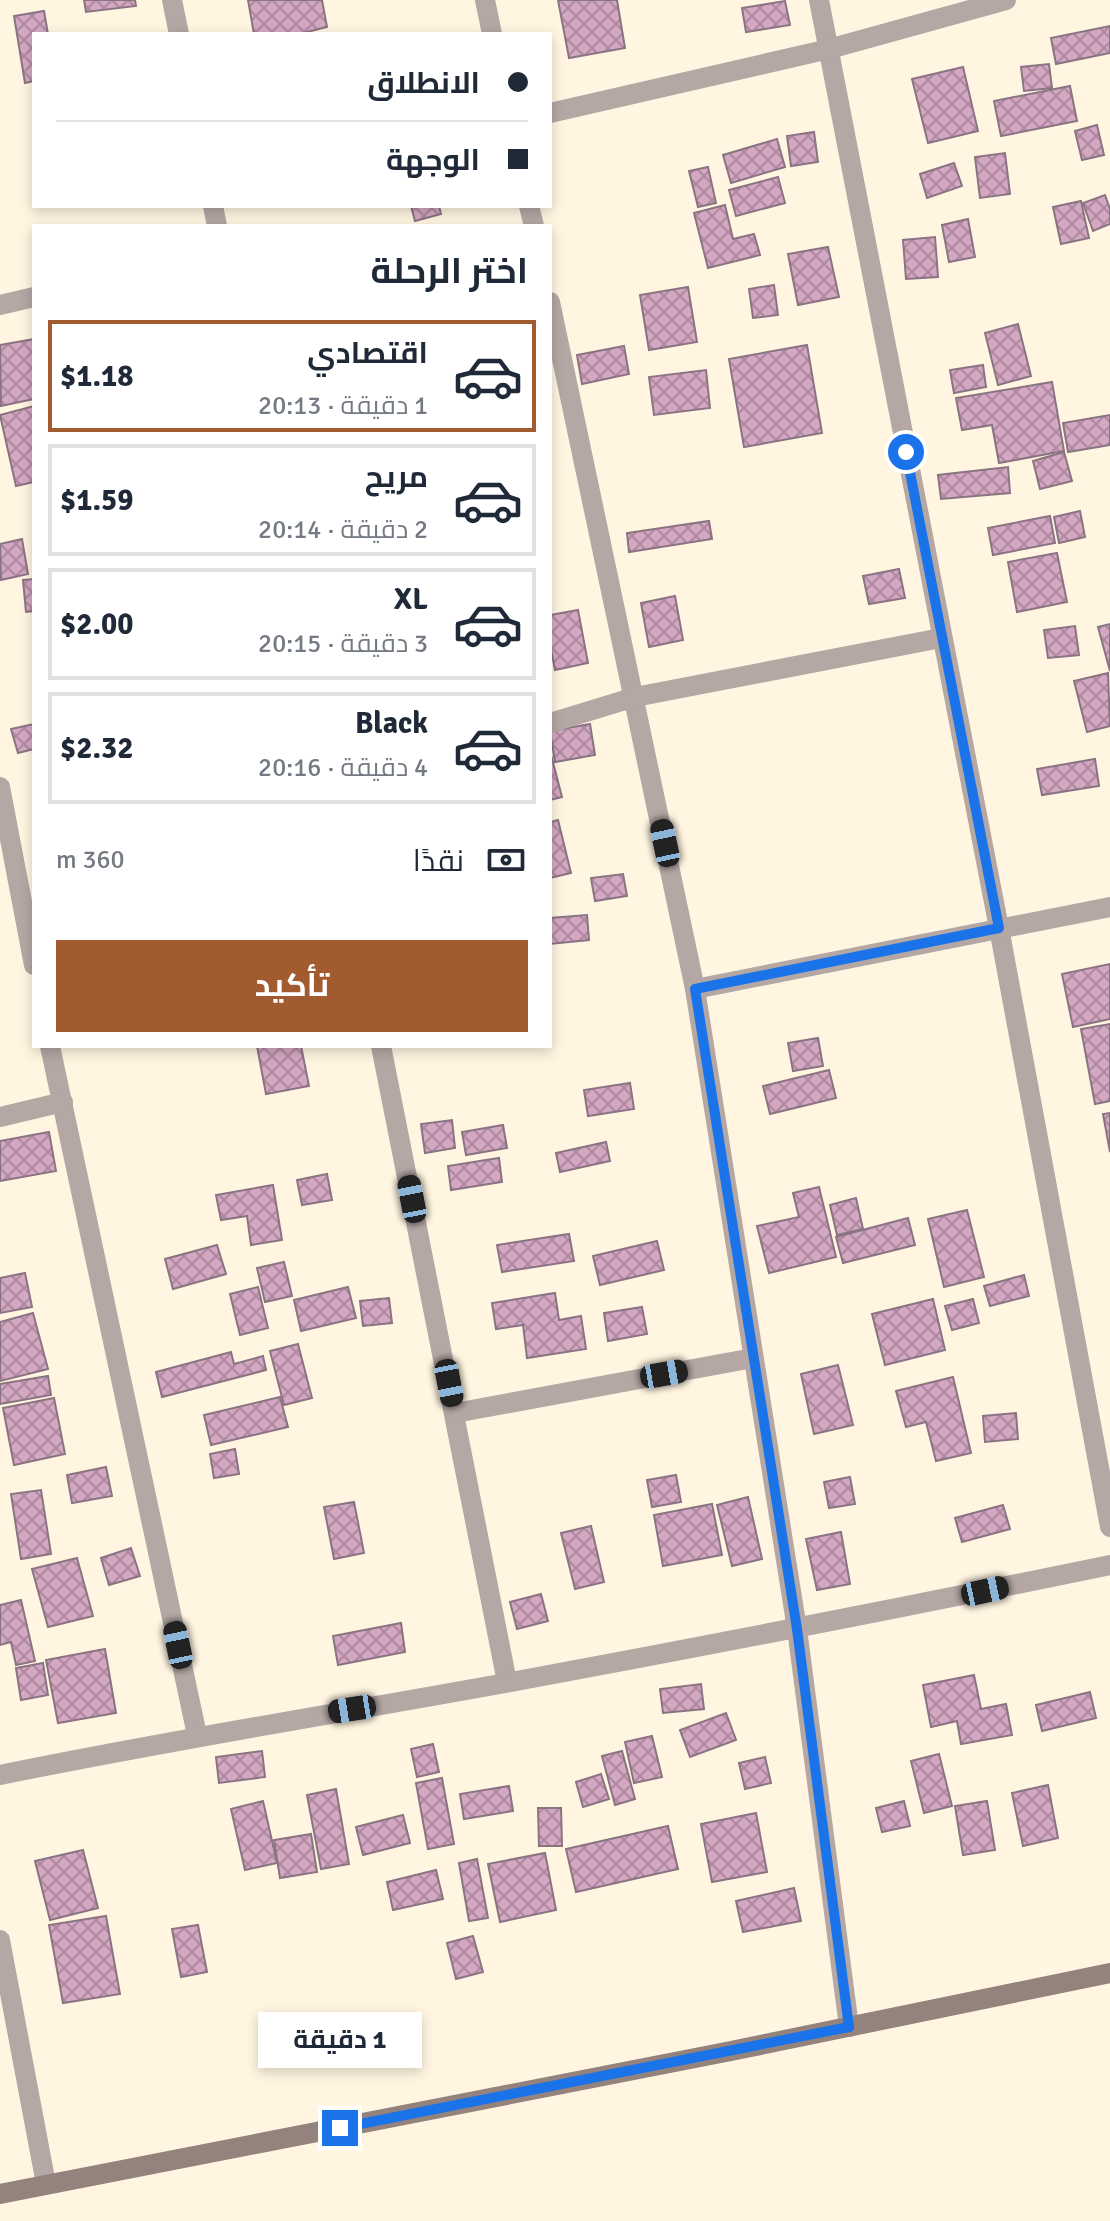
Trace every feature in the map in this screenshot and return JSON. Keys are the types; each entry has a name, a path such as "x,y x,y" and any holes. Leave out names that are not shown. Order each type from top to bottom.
{"street":[{"path":"172,0 179,32"},
{"path":"485,0 492,32"},
{"path":"819,0 999,928 1110,1527"},
{"path":"552,113 829,49 1006,0"},
{"path":"0,305 32,297"},
{"path":"552,311 695,989 797,1629 849,2027"},
{"path":"552,722 635,697 941,638"},
{"path":"0,787 24,866 32,945"},
{"path":"695,989 1110,907"},
{"path":"50,1048 197,1735"},
{"path":"381,1048 507,1682"},
{"path":"0,1117 63,1102"},
{"path":"455,1413 753,1358"},
{"path":"0,1775 197,1735 797,1629 1110,1565"},
{"path":"0,1940 46,2184"},
{"path":"0,2194 1110,1973"}],"building":[{"path":"84,0 135,0 136,6 86,12"},
{"path":"248,0 322,0 327,27 307,32 254,32"},
{"path":"558,0 617,0 625,48 569,58"},
{"path":"785,1 790,25 746,32 742,8"},
{"path":"44,11 48,32 32,32 32,81 25,83 14,16"},
{"path":"1110,26 1110,53 1056,64 1051,38"},
{"path":"1049,64 1052,88 1024,91 1021,67"},
{"path":"963,67 978,131 928,143 912,79"},
{"path":"1070,86 1077,121 1001,136 994,101"},
{"path":"1097,125 1104,155 1082,160 1075,131"},
{"path":"814,132 818,162 791,166 787,136"},
{"path":"777,139 785,167 731,183 723,155"},
{"path":"1005,153 1010,194 980,198 975,157"},
{"path":"954,163 962,186 927,198 920,174"},
{"path":"708,167 716,203 698,207 689,171"},
{"path":"778,177 785,203 736,216 729,190"},
{"path":"1105,195 1110,209 1110,224 1093,231 1083,203"},
{"path":"1081,201 1089,238 1061,244 1053,207"},
{"path":"725,205 733,239 754,234 760,255 708,268 694,213"},
{"path":"412,208 440,208 441,214 415,221"},
{"path":"968,219 975,257 949,262 942,225"},
{"path":"935,237 938,277 906,279 903,240"},
{"path":"828,247 839,297 798,305 788,254"},
{"path":"774,285 778,315 753,318 749,289"},
{"path":"688,287 697,342 649,350 640,295"},
{"path":"1018,324 1031,376 998,385 985,333"},
{"path":"32,339 32,399 1,406 0,345"},
{"path":"807,345 822,433 744,447 729,359"},
{"path":"624,346 629,374 582,384 577,355"},
{"path":"983,365 986,387 954,393 950,370"},
{"path":"706,370 710,408 654,415 649,377"},
{"path":"1052,382 1064,451 999,463 992,425 962,430 956,398"},
{"path":"32,407 32,482 16,486 0,415"},
{"path":"1110,415 1110,445 1068,452 1063,423"},
{"path":"1064,452 1072,481 1040,489 1033,461"},
{"path":"1008,467 1010,493 941,499 938,475"},
{"path":"1080,511 1085,537 1059,543 1054,517"},
{"path":"1050,516 1055,543 993,555 988,528"},
{"path":"709,521 712,539 629,552 627,533"},
{"path":"22,539 28,574 1,580 0,544"},
{"path":"1057,553 1067,602 1017,612 1008,562"},
{"path":"899,569 905,598 869,604 863,576"},
{"path":"32,579 32,611 26,612 23,580"},
{"path":"675,596 683,640 649,647 641,603"},
{"path":"578,610 588,663 555,670 552,615"},
{"path":"1110,624 1110,671 1098,627"},
{"path":"1075,626 1079,655 1048,658 1044,630"},
{"path":"1108,673 1110,726 1087,732 1074,681"},
{"path":"32,724 32,750 18,753 11,729"},
{"path":"590,724 595,755 555,762 552,731"},
{"path":"552,759 562,797 552,800"},
{"path":"1095,759 1099,786 1042,795 1037,769"},
{"path":"558,820 571,873 552,878 552,822"},
{"path":"623,874 627,896 595,901 591,878"},
{"path":"587,915 589,940 552,944 552,918"},
{"path":"1110,964 1110,1019 1073,1027 1062,974"},
{"path":"1110,1024 1110,1101 1095,1104 1081,1029"},
{"path":"818,1038 823,1066 793,1071 788,1043"},
{"path":"257,1048 301,1048 309,1086 266,1094"},
{"path":"829,1070 836,1098 770,1114 763,1086"},
{"path":"630,1083 634,1109 588,1116 584,1090"},
{"path":"1110,1113 1110,1152 1103,1114"},
{"path":"452,1120 455,1148 425,1153 421,1124"},
{"path":"503,1125 507,1148 466,1155 462,1132"},
{"path":"49,1132 56,1171 0,1181 0,1141"},
{"path":"606,1142 610,1161 560,1172 556,1153"},
{"path":"499,1158 502,1182 451,1190 448,1166"},
{"path":"327,1174 332,1200 302,1205 297,1180"},
{"path":"273,1185 282,1240 251,1245 247,1216 221,1220 216,1195"},
{"path":"819,1187 836,1257 769,1273 757,1226 799,1217 793,1193"},
{"path":"856,1198 863,1229 837,1235 830,1205"},
{"path":"967,1210 984,1277 944,1287 928,1219"},
{"path":"908,1218 915,1245 843,1263 836,1237"},
{"path":"569,1234 574,1261 502,1272 497,1245"},
{"path":"657,1241 664,1270 600,1285 593,1256"},
{"path":"217,1245 226,1274 173,1289 165,1259"},
{"path":"284,1262 292,1296 265,1302 257,1268"},
{"path":"25,1273 32,1307 0,1313 0,1278"},
{"path":"1024,1275 1029,1296 990,1306 984,1286"},
{"path":"258,1287 268,1328 240,1335 230,1294"},
{"path":"348,1287 356,1318 301,1331 294,1300"},
{"path":"555,1293 559,1320 581,1316 586,1349 527,1358 523,1325 496,1329 492,1303"},
{"path":"389,1298 392,1323 363,1326 360,1301"},
{"path":"933,1299 945,1350 885,1365 872,1314"},
{"path":"973,1299 979,1323 952,1330 945,1306"},
{"path":"642,1307 647,1334 608,1341 604,1313"},
{"path":"33,1313 48,1369 0,1381 0,1322"},
{"path":"298,1344 312,1398 284,1405 270,1351"},
{"path":"231,1352 234,1364 263,1356 266,1370 162,1397 156,1372"},
{"path":"838,1365 853,1425 814,1434 801,1374"},
{"path":"48,1376 51,1395 0,1404 0,1384"},
{"path":"953,1377 971,1453 936,1461 926,1422 906,1427 896,1391"},
{"path":"280,1397 288,1427 211,1445 204,1415"},
{"path":"54,1398 65,1454 14,1465 3,1408"},
{"path":"1016,1413 1018,1439 985,1442 983,1416"},
{"path":"235,1449 239,1474 214,1478 210,1454"},
{"path":"106,1467 112,1496 72,1503 67,1475"},
{"path":"676,1475 681,1502 652,1507 647,1480"},
{"path":"850,1477 855,1504 829,1508 824,1482"},
{"path":"41,1490 51,1554 21,1559 11,1494"},
{"path":"748,1497 762,1559 732,1566 717,1505"},
{"path":"354,1502 364,1553 334,1559 324,1507"},
{"path":"712,1504 722,1555 663,1566 654,1515"},
{"path":"1003,1505 1010,1529 962,1542 955,1518"},
{"path":"591,1526 604,1582 575,1589 561,1533"},
{"path":"841,1532 850,1584 817,1590 806,1539"},
{"path":"131,1548 140,1576 109,1585 101,1558"},
{"path":"77,1558 93,1616 48,1627 32,1569"},
{"path":"541,1594 548,1621 517,1629 510,1602"},
{"path":"21,1600 35,1661 16,1665 11,1642 0,1645 0,1605"},
{"path":"401,1623 405,1652 338,1665 333,1636"},
{"path":"105,1649 116,1713 58,1723 46,1660"},
{"path":"43,1663 48,1695 21,1700 16,1668"},
{"path":"974,1675 981,1709 1006,1704 1012,1735 961,1744 957,1721 931,1727 923,1685"},
{"path":"701,1684 704,1709 663,1713 660,1689"},
{"path":"1090,1692 1096,1718 1042,1731 1036,1705"},
{"path":"726,1713 736,1740 690,1757 680,1730"},
{"path":"652,1736 662,1777 634,1783 625,1742"},
{"path":"433,1744 439,1772 417,1777 411,1749"},
{"path":"262,1751 265,1777 219,1783 216,1757"},
{"path":"622,1751 635,1799 615,1805 602,1756"},
{"path":"939,1754 952,1806 924,1813 911,1761"},
{"path":"765,1757 771,1783 745,1789 739,1763"},
{"path":"601,1774 609,1799 583,1807 576,1782"},
{"path":"442,1778 454,1844 428,1849 416,1783"},
{"path":"1048,1785 1058,1838 1023,1846 1012,1793"},
{"path":"509,1786 513,1811 464,1819 460,1794"},
{"path":"336,1789 349,1864 321,1869 307,1795"},
{"path":"263,1801 277,1863 245,1870 231,1809"},
{"path":"904,1801 910,1826 882,1832 876,1808"},
{"path":"987,1801 995,1850 963,1855 955,1806"},
{"path":"538,1808 561,1808 562,1846 539,1846"},
{"path":"756,1813 767,1872 712,1882 701,1824"},
{"path":"403,1815 410,1843 363,1855 356,1827"},
{"path":"668,1826 678,1869 576,1892 566,1849"},
{"path":"311,1834 317,1872 280,1878 274,1840"},
{"path":"83,1850 98,1908 50,1920 35,1861"},
{"path":"545,1853 556,1910 500,1922 488,1864"},
{"path":"477,1859 488,1918 469,1921 459,1863"},
{"path":"436,1870 443,1899 393,1910 387,1882"},
{"path":"794,1888 801,1921 743,1932 736,1901"},
{"path":"106,1916 120,1994 63,2003 49,1925"},
{"path":"198,1925 207,1972 181,1977 172,1929"},
{"path":"473,1936 483,1972 456,1979 447,1943"}],"route":[{"path":"340,2128 849,2027 797,1629 695,989 999,928 906,452"}]}
